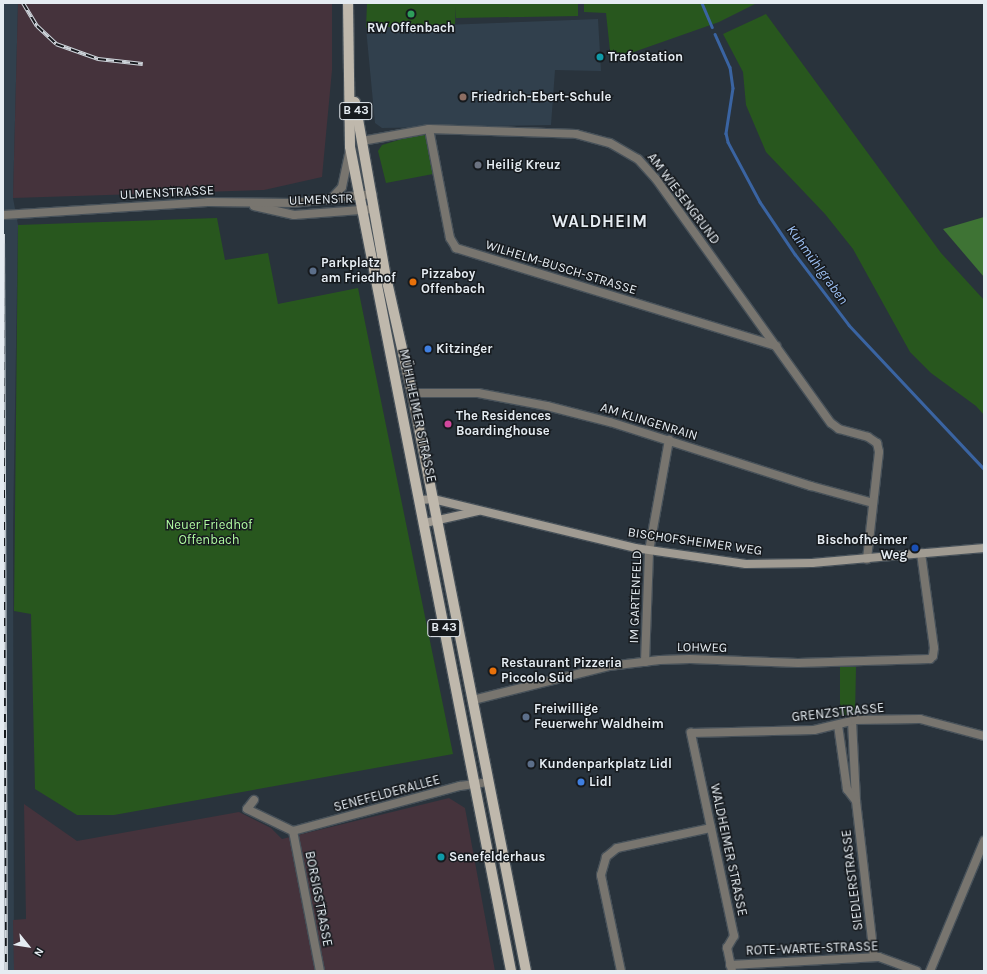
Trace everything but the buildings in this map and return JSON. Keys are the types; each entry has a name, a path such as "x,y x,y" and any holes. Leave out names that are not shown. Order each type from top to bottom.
{"main road":[{"name":"MÜHLHEIMER STRASSE","path":"348,3 350,148 421,500 474,784"},
{"name":"MÜHLHEIMER STRASSE","path":"350,81 372,194 386,277 412,393 488,782"},
{"name":"B 43","path":"488,782 526,971"},
{"name":"B 43","path":"474,784 511,971"}],"street":[{"name":"AM WIESENGRUND","path":"362,141 429,129 576,134 605,141 630,153 652,174 834,425 868,437 877,443 879,452 873,503"},
{"name":"WILHELM-BUSCH-STRASSE","path":"429,129 450,238 456,248 776,346"},
{"path":"332,199 342,187 350,148"},
{"name":"ULMENSTRASSE","path":"3,215 208,202 246,203 332,199 372,194"},
{"name":"ULMENSTR","path":"246,203 294,215 374,209"},
{"name":"AM KLINGENRAIN","path":"412,393 469,392 501,396 579,414 669,440 811,486 873,503"},
{"name":"IM GARTENFELD","path":"645,662 649,551 669,440"},
{"name":"BISCHOFSHEIMER WEG","path":"421,500 433,499 649,551 746,564 867,559 984,548"},
{"path":"867,559 873,503"},
{"name":"BISCHOFSHEIMER WEG","path":"425,523 478,511"},
{"name":"LOHWEG","path":"473,700 610,666 645,662 690,659 860,662 926,660 933,656 921,553"},
{"name":"GRENZSTRASSE","path":"691,733 814,730 852,721 920,719 984,736"},
{"name":"SIEDLERSTRASSE","path":"852,721 856,801 874,957"},
{"name":"SIEDLERSTRASSE","path":"838,725 847,789 856,801"},
{"name":"WALDHEIMER STRASSE","path":"691,733 734,936 727,948 731,968"},
{"name":"SENEFELDERALLEE","path":"293,831 474,784 488,782"},
{"path":"254,800 247,809 293,831"},
{"path":"621,971 601,875 606,857 617,848 712,828"},
{"name":"BORSIGSTRASSE","path":"293,831 320,971"},
{"path":"930,971 983,845"},
{"name":"ROTE-WARTE-STRASSE","path":"731,968 874,957 884,958 917,971"}],"shaded area":[{"path":"3,3 18,3 13,198 18,225 13,529 14,971 3,971"},
{"path":"18,3 332,3 332,70 322,177 264,190 13,198"},
{"name":"Friedrich-Ebert-Schule","path":"598,19 601,71 555,70 551,125 382,128 375,123 366,28"},
{"path":"449,798 465,808 495,971 14,971 13,920 26,919 24,804 77,841 239,812 271,828 282,839"}],"green space":[{"path":"367,3 578,3 578,16 456,18 456,7 455,24 366,28"},
{"path":"584,3 757,3 719,22 611,60 606,13 584,12"},
{"path":"766,14 941,253 984,300 984,415 976,406 931,373 910,352 853,249 825,214 766,152 746,105 743,72 723,34"},
{"path":"425,132 433,174 386,183 378,151 382,145"},
{"path":"984,217 984,277 943,229"},
{"name":"Neuer Friedhof Offenbach","path":"217,218 225,260 268,253 278,304 358,288 453,754 114,815 77,815 35,789 31,614 14,611 18,225"},
{"path":"840,667 856,667 855,715 840,715"}],"waterway":[{"name":"Kuhmühlgraben","path":"702,3 712,27"},
{"name":"Kuhmühlgraben","path":"715,34 730,67 733,88 726,133 728,142 760,202 795,254 849,325 984,469"}],"railway":[{"path":"23,3 37,26 56,44 98,59 143,64"},
{"path":"3,234 6,971"}],"place":[{"name":"RW Offenbach","path":"411,14"},
{"name":"Trafostation","path":"600,57"},
{"name":"Friedrich-Ebert-Schule","path":"463,97"},
{"name":"Heilig Kreuz","path":"478,165"},
{"name":"Parkplatz am Friedhof","path":"313,271"},
{"name":"Pizzaboy Offenbach","path":"413,282"},
{"name":"Kitzinger","path":"428,349"},
{"name":"The Residences Boardinghouse","path":"448,424"},
{"name":"Bischofheimer Weg","path":"915,548"},
{"name":"Restaurant Pizzeria Piccolo Süd","path":"493,671"},
{"name":"Freiwillige Feuerwehr Waldheim","path":"526,717"},
{"name":"Kundenparkplatz Lidl","path":"531,764"},
{"name":"Lidl","path":"581,782"},
{"name":"Senefelderhaus","path":"441,857"}],"district":[{"name":"WALDHEIM","path":"600,222"}]}
